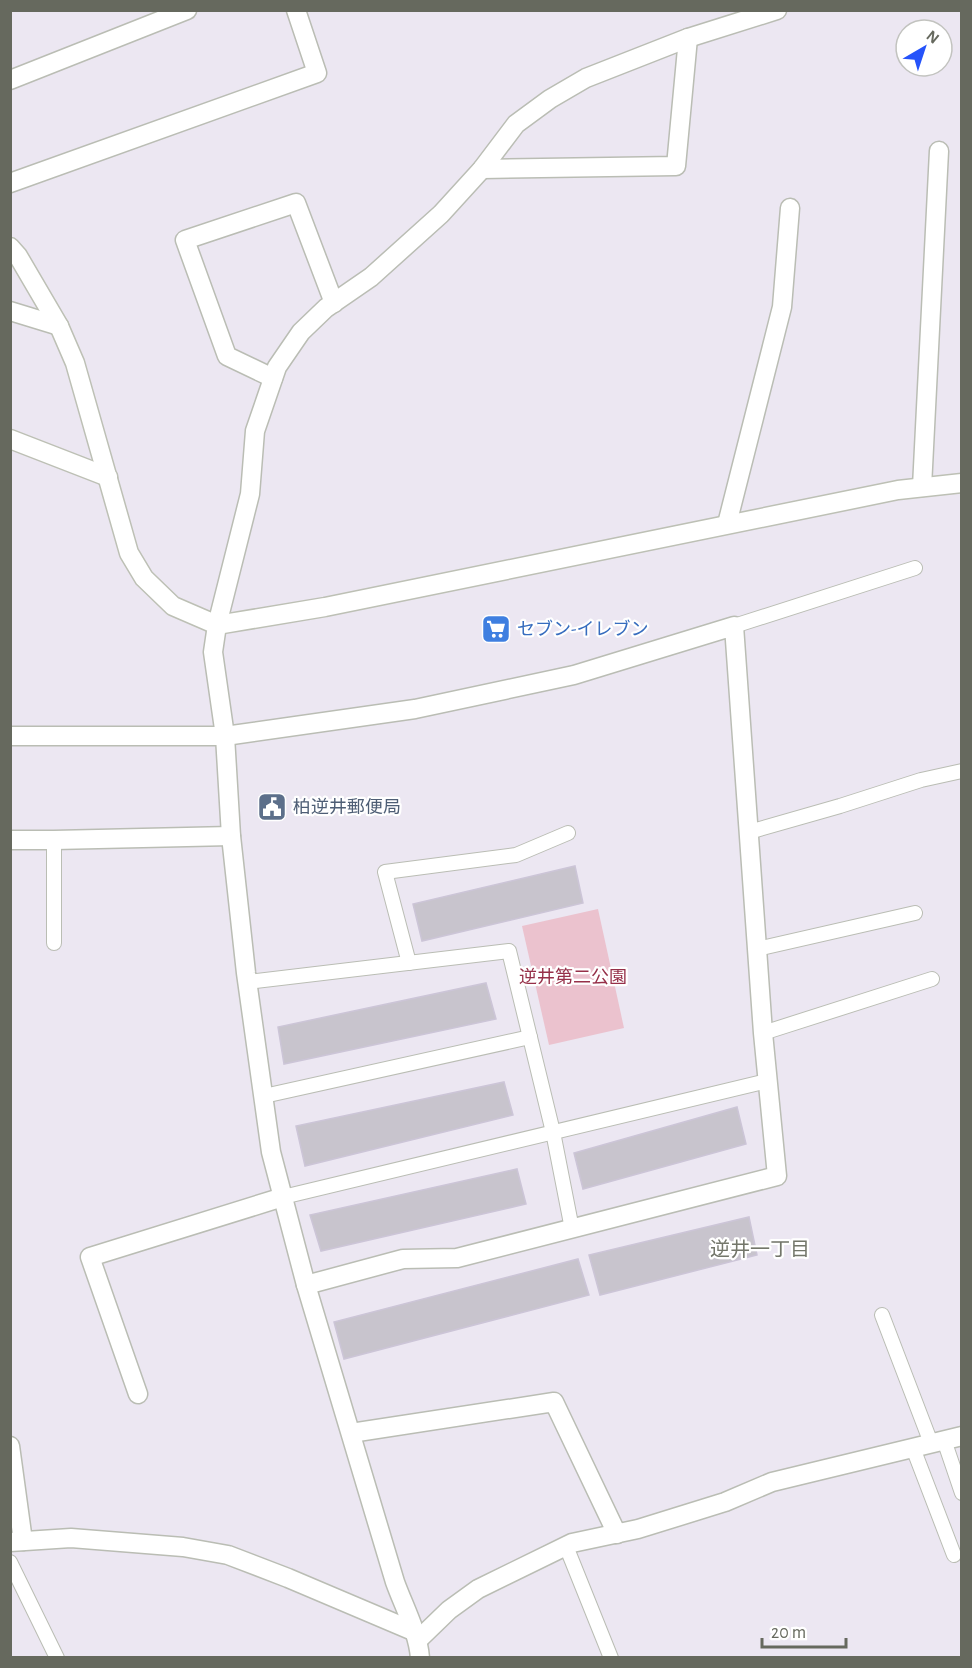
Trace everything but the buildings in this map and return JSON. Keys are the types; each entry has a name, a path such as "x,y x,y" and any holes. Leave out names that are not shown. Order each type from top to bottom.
{"street":[{"path":"10,80 188,10"},
{"path":"10,183 317,73 296,10"},
{"path":"417,1643 395,1582 306,1285 271,1152 248,982 231,836 225,736 213,652 217,625 250,494 255,431 277,367 301,332 326,308 371,277 441,214 482,169 516,124 550,99 586,78 688,38 777,10"},
{"path":"482,169 676,166 688,38"},
{"path":"922,487 939,151"},
{"path":"273,378 227,356 185,240 296,203 334,303"},
{"path":"727,524 782,307 790,208"},
{"path":"10,247 18,256 59,326 75,363 129,553 144,578 173,606 217,625 325,607 898,490 962,483"},
{"path":"10,311 59,326"},
{"path":"10,439 108,477"},
{"path":"10,736 225,736 415,709 574,675 734,626 767,1081 777,1176 457,1258 403,1259 306,1285"},
{"path":"10,840 231,836"},
{"path":"138,1394 90,1257 283,1197"},
{"path":"351,1433 554,1402 617,1534"},
{"path":"417,1643 448,1610 478,1589 572,1543 638,1529 725,1502 772,1482 946,1440"},
{"path":"10,1446 16,1542 71,1538 183,1547 228,1555 288,1578 417,1643"}],"lane":[{"path":"734,626 915,568"},
{"path":"749,832 921,780 962,771"},
{"path":"409,963 385,872 516,855 568,833"},
{"path":"54,840 54,943"},
{"path":"757,949 915,913"},
{"path":"248,982 509,951 553,1132 572,1229"},
{"path":"764,1033 932,979"},
{"path":"264,1096 530,1037"},
{"path":"283,1197 767,1081"},
{"path":"882,1315 946,1440 962,1493"},
{"path":"913,1448 954,1555"},
{"path":"566,1546 611,1658"},
{"path":"10,1562 57,1658"}],"green space":[{"name":"逆井第二公園","path":"598,909 624,1028 549,1045 522,926"}],"place":[{"name":"セブン-イレブン","path":"496,629"},
{"name":"柏逆井郵便局","path":"272,807"}],"district":[{"name":"逆井一丁目","path":"760,1249"}]}
